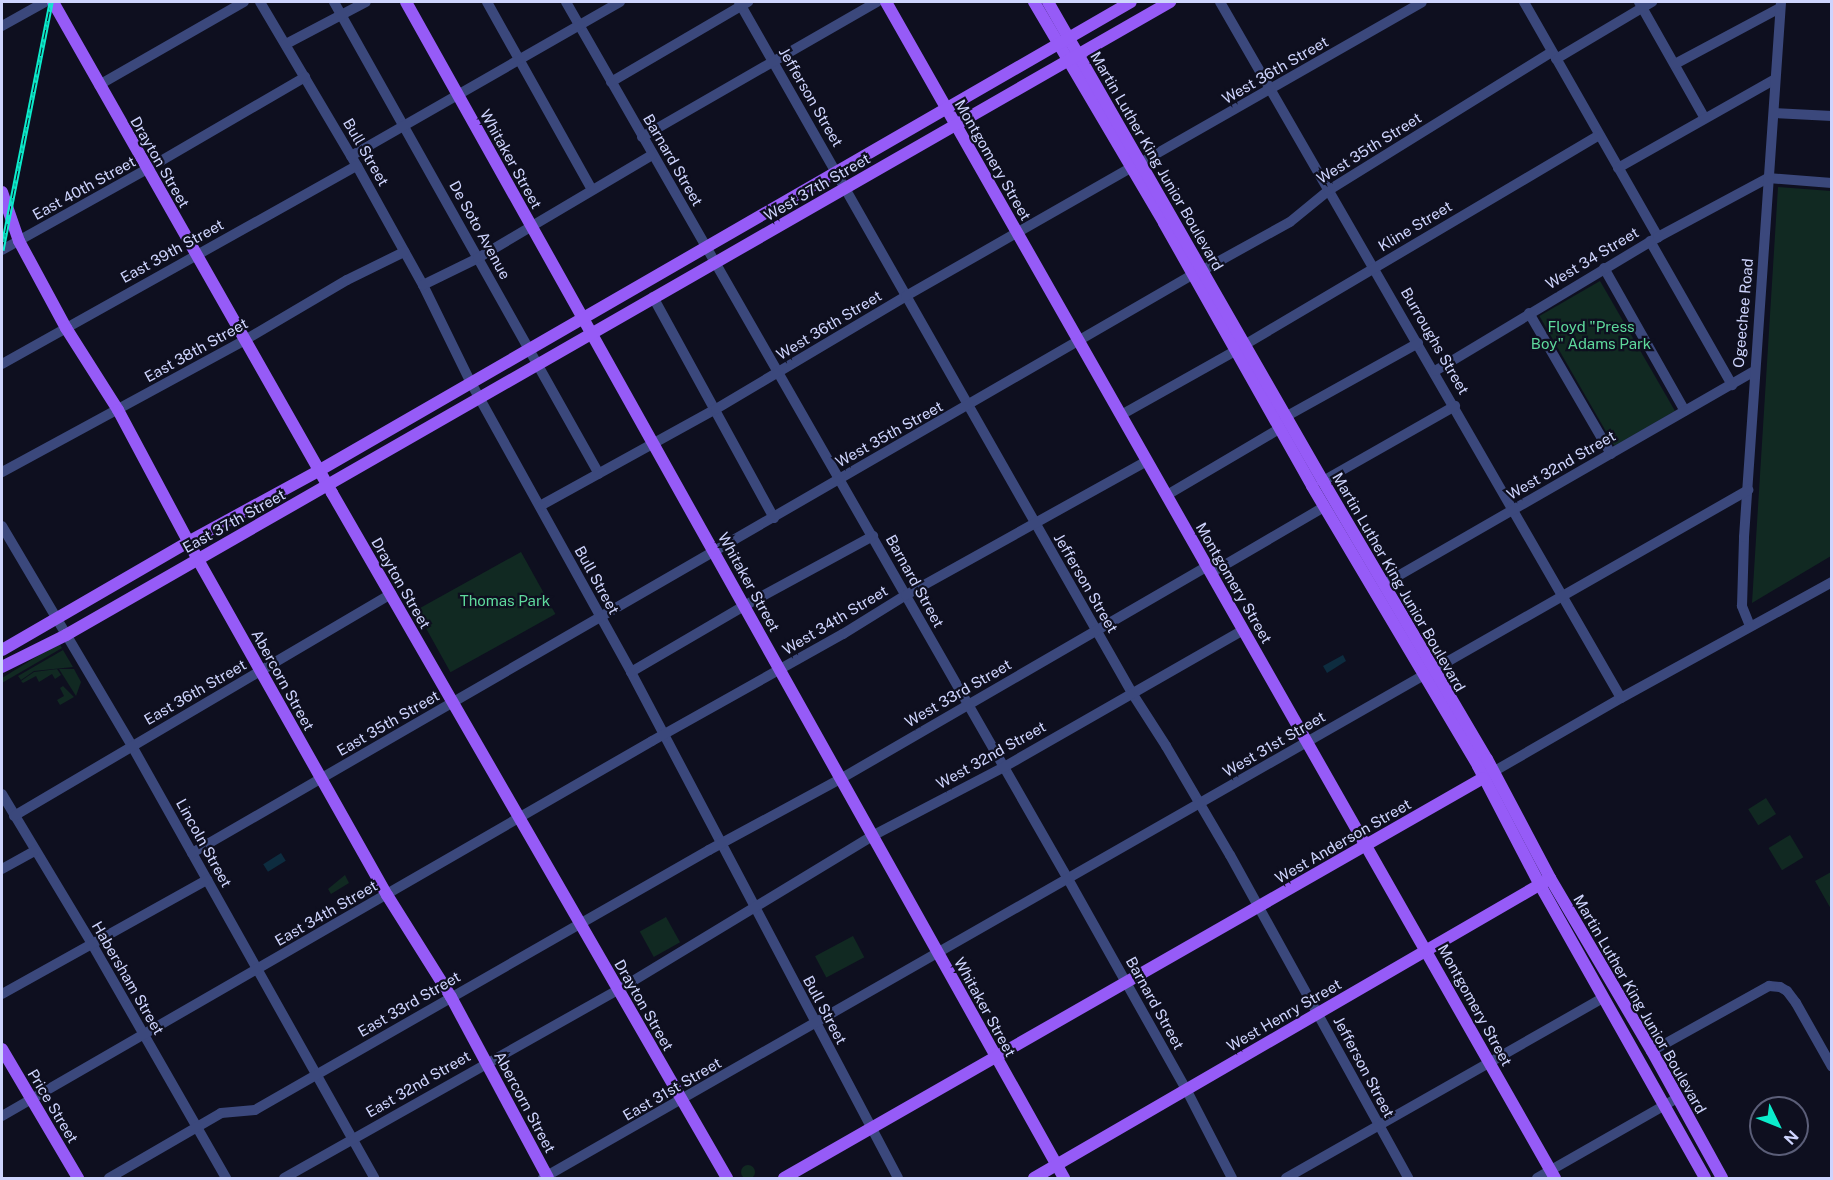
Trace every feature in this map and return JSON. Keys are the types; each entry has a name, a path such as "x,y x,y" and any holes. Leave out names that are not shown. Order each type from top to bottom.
{"main road":[{"name":"Drayton Street","path":"53,2 327,485 727,1179"},
{"name":"Whitaker Street","path":"406,2 874,835 1064,1179"},
{"name":"Montgomery Street","path":"886,2 1365,844 1428,950 1553,1175"},
{"name":"Martin Luther King Junior Boulevard","path":"1034,2 1063,40 1241,347 1287,416 1384,584 1428,673"},
{"name":"Martin Luther King Junior Boulevard","path":"1048,2 1063,40"},
{"name":"West 37th Street","path":"470,381 1131,2"},
{"name":"West 37th Street","path":"478,396 715,264 955,123 1170,2"},
{"name":"Abercorn Street","path":"2,192 19,241 66,328 118,410 188,542 387,895 451,997 546,1178"},
{"name":"Martin Luther King Junior Boulevard","path":"1241,347 1280,429 1324,507 1428,673 1550,878 1652,1051 1722,1179"},
{"name":"East 37th Street","path":"2,650 188,542 320,470 470,381"},
{"name":"East 37th Street","path":"2,667 66,635 478,396"},
{"name":"Martin Luther King Junior Boulevard","path":"1488,775 1540,885 1705,1179"},
{"name":"West Anderson Street","path":"784,1179 1488,775"},
{"name":"West Henry Street","path":"1034,1179 1550,878"},
{"name":"Price Street","path":"2,1049 78,1179"}],"street":[{"path":"2,26 45,2"},
{"path":"99,85 244,2"},
{"name":"Bull Street","path":"260,2 357,166 423,285 470,381 631,672 898,1179"},
{"name":"De Soto Avenue","path":"333,2 599,474"},
{"path":"286,44 366,2"},
{"path":"487,2 592,190"},
{"name":"Barnard Street","path":"566,2 1126,981 1186,1089 1232,1179"},
{"path":"351,156 519,62 620,2"},
{"path":"642,137 877,2"},
{"name":"Burroughs Street","path":"1220,2 1435,371 1621,698"},
{"name":"West 36th Street","path":"540,506 779,373 1018,231 1271,90 1422,2"},
{"path":"1524,2 1618,168 1732,385"},
{"path":"611,82 743,3"},
{"name":"Jefferson Street","path":"743,3 773,61 1096,630 1259,907 1408,1179"},
{"path":"1645,3 1704,117"},
{"name":"West 35th Street","path":"600,619 1290,222 1310,208 1329,190 1645,3"},
{"path":"1675,64 1780,5"},
{"name":"Ogeechee Road","path":"1750,626 1742,606 1753,372 1774,113 1780,5"},
{"name":"East 40th Street","path":"2,250 147,170 304,77"},
{"path":"1618,168 1704,117 1775,79"},
{"path":"1774,113 1832,116"},
{"name":"Kline Street","path":"1121,415 1241,347 1599,135"},
{"path":"423,285 478,258 652,155"},
{"name":"East 39th Street","path":"2,364 357,166"},
{"path":"1768,178 1832,183"},
{"name":"West 34 Street","path":"1435,371 1654,239 1768,178"},
{"name":"East 38th Street","path":"2,472 245,340 347,280 404,252"},
{"path":"1604,268 1685,411"},
{"path":"653,297 774,518"},
{"path":"1530,313 1611,454"},
{"path":"1287,416 1418,343"},
{"name":"West 32nd Street","path":"1384,584 1753,372"},
{"path":"1323,481 1455,406"},
{"path":"1167,495 1280,429"},
{"name":"West 34th Street","path":"664,735 906,595 1147,461"},
{"name":"West 31st Street","path":"815,1025 1748,490"},
{"name":"West 33rd Street","path":"721,843 842,778 1096,630 1324,507"},
{"name":"Lincoln Street","path":"2,526 132,746 374,1179"},
{"path":"631,672 744,606 873,537"},
{"name":"West Anderson Street","path":"1488,775 1621,698 1832,582"},
{"name":"East 36th Street","path":"14,816 391,594"},
{"name":"East 35th Street","path":"192,854 600,619"},
{"name":"West 32nd Street","path":"754,908 874,835 1004,767 1243,630"},
{"name":"East 34th Street","path":"2,1116 664,735"},
{"name":"Habersham Street","path":"2,794 34,851 92,944 226,1179"},
{"name":"East 33rd Street","path":"109,1179 221,1113 255,1110 721,843"},
{"path":"2,869 34,851"},
{"path":"2,994 207,880"},
{"name":"East 32nd Street","path":"284,1179 487,1062 618,990 754,908"},
{"path":"1652,1051 1769,986 1780,987 1787,991 1832,1067"},
{"path":"1286,1179 1603,998"},
{"name":"East 31st Street","path":"546,1178 815,1025"},
{"path":"1537,1179 1553,1175 1677,1098"}],"green space":[{"path":"1778,187 1831,191 1831,556 1752,603"},
{"name":"Floyd \"Press Boy\" Adams Park","path":"1600,281 1675,411 1614,446 1539,316"},
{"name":"Thomas Park","path":"521,552 555,614 450,672 416,610"},
{"path":"59,643 62,648 2,683 2,678"},
{"path":"63,650 73,667 34,671 21,680 18,676"},
{"path":"57,669 61,675 55,679 52,674 39,682 36,676 23,683 21,681 34,672"},
{"path":"59,669 74,669 81,682 76,696"},
{"path":"63,686 74,697 60,705 57,700 64,696 60,688"},
{"path":"1766,798 1776,814 1758,825 1748,809"},
{"path":"1790,835 1803,857 1782,870 1769,848"},
{"path":"1831,872 1831,909 1815,881"},
{"path":"345,875 349,883 331,894 328,889"},
{"path":"666,917 680,942 654,957 640,932"},
{"path":"853,936 864,957 826,977 815,956"},
{"path":"748,1165 753,1167 755,1172 753,1177 748,1179 743,1177 741,1172 743,1167"}],"water":[{"path":"1343,655 1346,661 1327,673 1323,666"},
{"path":"281,853 286,861 268,872 263,864"}],"railway":[{"path":"2,250 51,2"}]}
